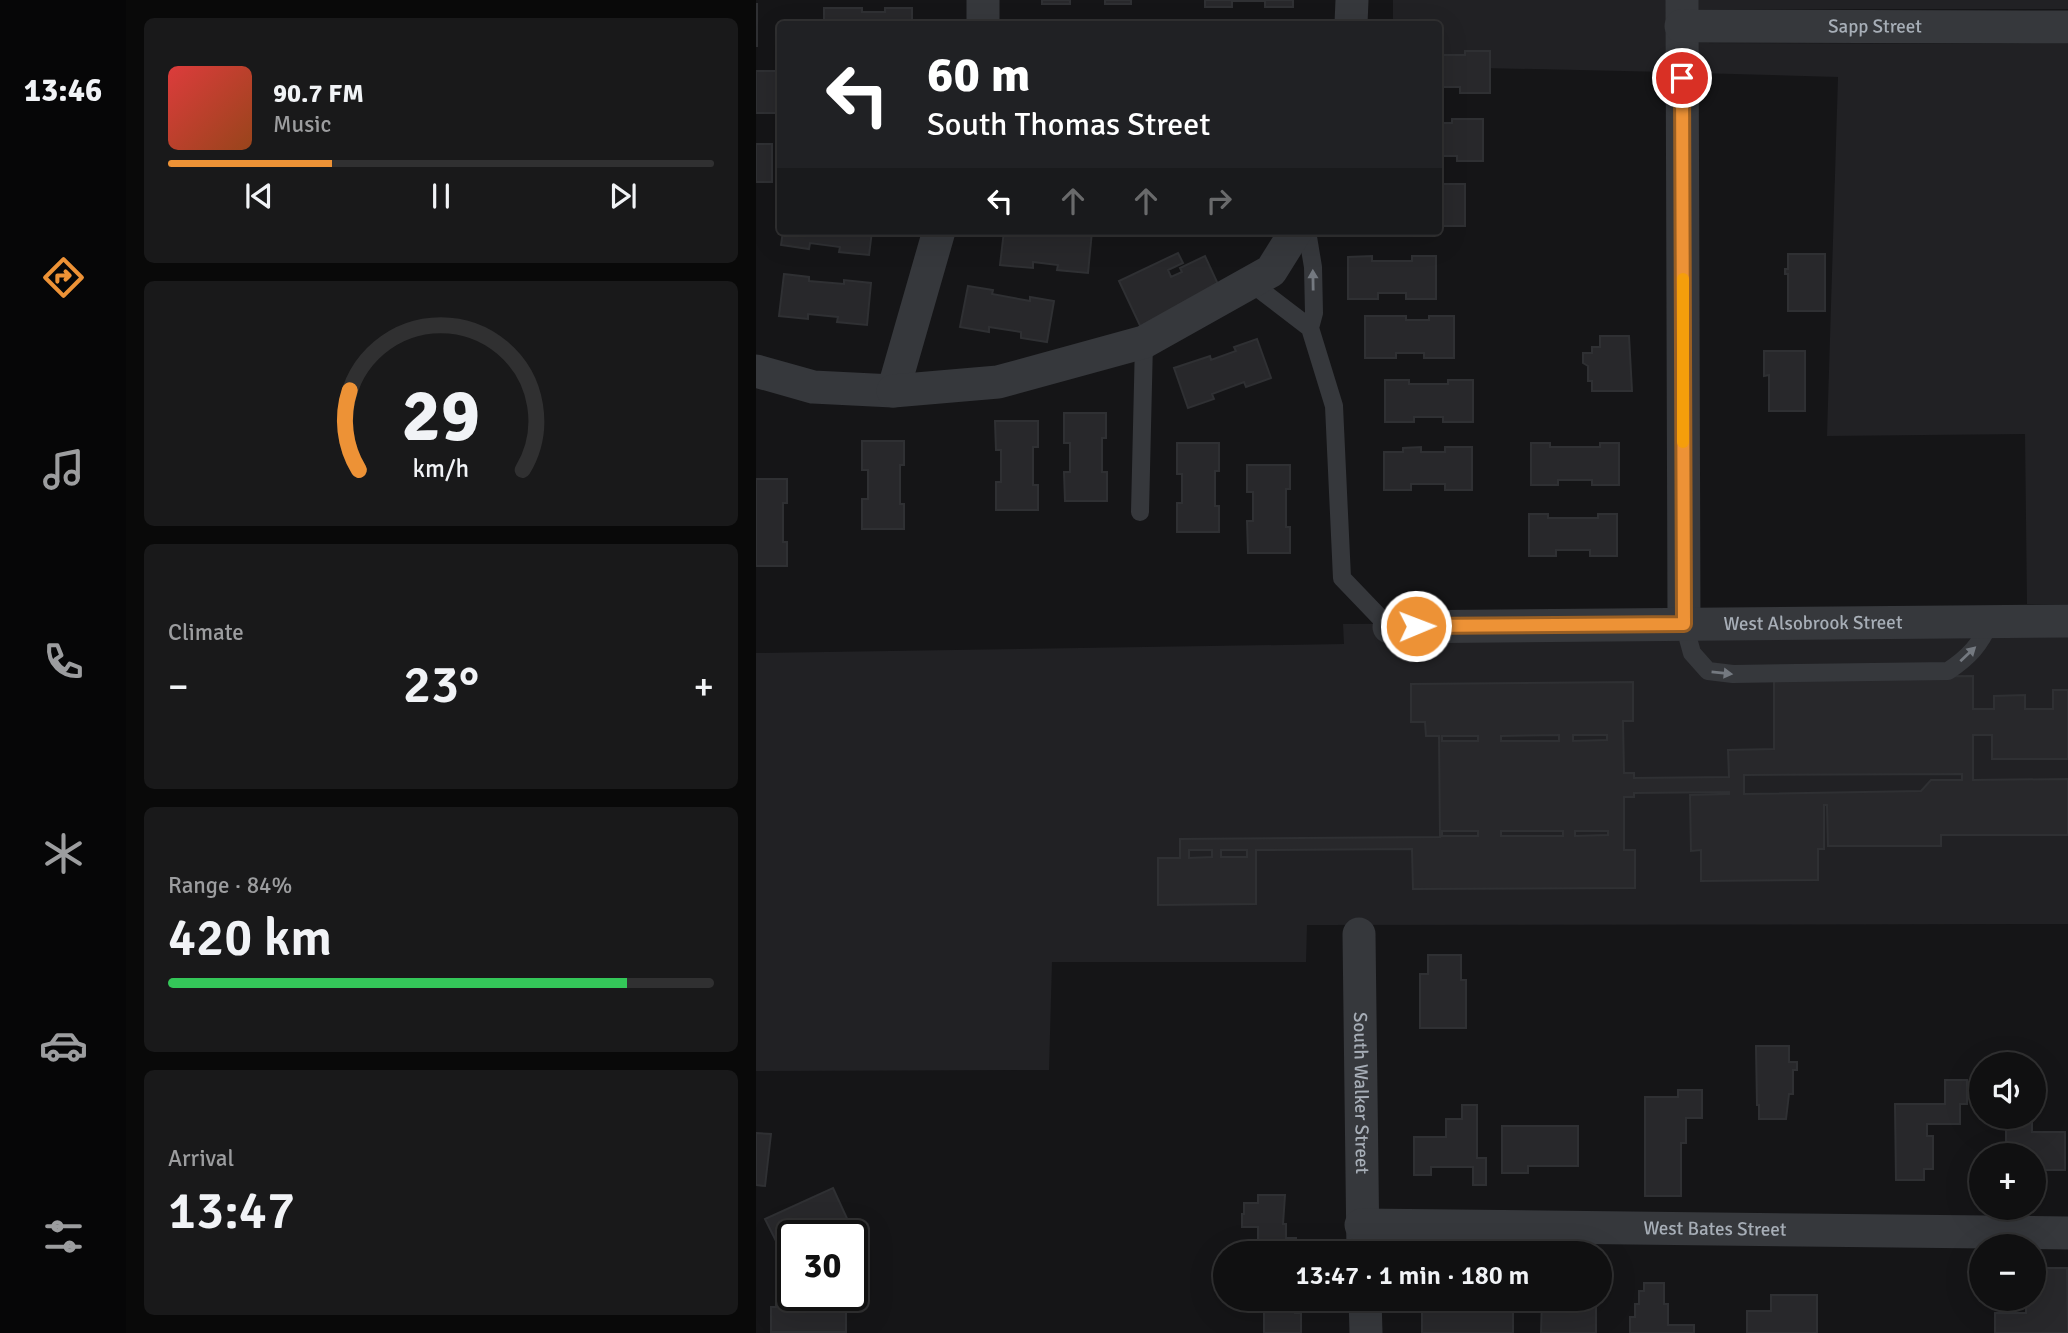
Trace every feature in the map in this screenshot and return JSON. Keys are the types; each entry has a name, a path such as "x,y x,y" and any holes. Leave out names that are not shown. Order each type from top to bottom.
{"street":[{"path":"983,0 983,21"},
{"path":"1351,21 1352,0"},
{"path":"1681,13 1684,624"},
{"name":"Sapp Street","path":"1681,13 2068,27"},
{"path":"894,391 938,235"},
{"path":"756,371 813,387 894,391 998,382 1144,342 1271,271 1294,235"},
{"name":"West Alsobrook Street","path":"1390,627 2068,621"},
{"name":"South Walker Street","path":"1359,934 1362,1239"},
{"name":"West Bates Street","path":"1362,1239 2068,1233"},
{"path":"1365,1311 1366,1333"}],"lane":[{"path":"1308,235 1313,267 1314,313 1310,328 1334,406 1342,578 1390,627"},
{"path":"1250,282 1310,328"},
{"path":"1140,512 1144,342"},
{"path":"1684,624 1692,653 1708,671 1733,674 1948,671 1980,643 1990,622"}],"shaded area":[{"path":"1393,0 1666,0 1666,72 1442,67 1442,21 1393,21"},
{"path":"1697,0 2068,0 2068,9 1697,9"},
{"path":"1697,43 2068,44 2068,604 2027,604 2025,434 1827,436 1838,77 1697,73"},
{"path":"2068,620 2068,924 1307,925 1306,962 1052,962 1049,1070 756,1071 756,653 1344,644 1343,624"}],"building":[{"path":"1042,0 1070,0 1070,4 1042,4"},
{"path":"1105,0 1131,0 1131,4 1105,4"},
{"path":"1205,0 1293,0 1293,7 1265,7 1265,1 1232,1 1232,7 1205,7"},
{"path":"757,4 757,46 756,46"},
{"path":"824,8 862,8 862,12 885,12 885,8 912,8 912,21 824,21"},
{"path":"1465,51 1490,51 1490,93 1460,93 1460,87 1442,87 1442,55 1465,55"},
{"path":"756,71 777,71 777,113 756,113"},
{"path":"1452,119 1483,119 1483,161 1457,161 1457,156 1442,156 1442,123 1452,123"},
{"path":"756,144 772,144 772,182 756,182"},
{"path":"1442,184 1465,184 1465,226 1442,226"},
{"path":"782,235 872,235 869,255 839,252 840,247 810,243 809,249 781,245"},
{"path":"1004,235 1092,235 1088,273 1057,270 1058,265 1033,262 1033,268 1000,265"},
{"path":"1178,253 1183,263 1168,270 1171,277 1182,272 1180,268 1205,256 1223,295 1143,332 1119,281"},
{"path":"1788,254 1825,254 1825,311 1788,311 1788,274 1785,274 1785,269 1788,269"},
{"path":"1372,256 1372,261 1412,261 1412,256 1436,256 1436,299 1406,299 1406,293 1378,293 1378,299 1348,299 1348,257"},
{"path":"784,274 809,277 809,281 844,284 844,280 871,283 867,325 837,322 838,317 808,314 808,319 779,316"},
{"path":"968,286 993,290 992,294 1030,301 1030,297 1054,301 1047,342 1021,338 1021,332 989,327 989,332 960,327"},
{"path":"1365,316 1406,316 1406,320 1429,320 1429,316 1454,316 1454,358 1424,358 1424,353 1396,353 1396,358 1365,358"},
{"path":"1600,336 1629,336 1632,391 1592,391 1592,381 1588,381 1588,366 1583,363 1583,353 1592,353 1592,347 1600,347"},
{"path":"1257,339 1271,378 1246,387 1244,382 1212,394 1214,399 1188,408 1174,368 1210,356 1211,360 1236,351 1234,347"},
{"path":"1764,351 1805,351 1805,411 1769,411 1769,375 1764,376"},
{"path":"1385,380 1409,380 1409,384 1448,384 1448,380 1473,380 1473,422 1443,422 1443,417 1414,417 1414,422 1385,422"},
{"path":"1064,413 1106,413 1106,438 1102,438 1102,472 1107,472 1107,501 1065,501 1064,472 1070,472 1070,443 1064,443"},
{"path":"995,421 1038,421 1038,447 1033,447 1033,485 1038,485 1038,510 996,510 996,482 1001,482 1001,450 996,450"},
{"path":"862,441 904,441 904,465 900,465 900,504 904,504 904,529 862,529 862,499 868,499 868,470 862,470"},
{"path":"1177,443 1219,443 1219,471 1215,471 1215,506 1219,506 1219,532 1177,532 1177,503 1182,503 1182,474 1177,474"},
{"path":"1531,443 1550,443 1550,447 1600,447 1600,443 1619,443 1619,485 1592,485 1592,480 1558,480 1558,485 1531,485"},
{"path":"1421,447 1421,452 1445,452 1445,447 1472,447 1472,490 1445,490 1445,484 1411,484 1411,490 1384,490 1384,452 1403,452 1403,448"},
{"path":"1247,465 1290,465 1290,489 1286,489 1286,527 1290,527 1290,553 1248,553 1247,521 1253,521 1253,492 1247,492"},
{"path":"756,479 787,479 787,503 783,503 783,542 787,542 787,566 756,566"},
{"path":"1529,514 1548,514 1548,518 1598,518 1598,514 1617,514 1617,556 1590,556 1590,550 1556,550 1556,556 1529,556"},
{"path":"1973,676 1973,709 1994,709 1994,696 2025,695 2025,709 2053,709 2053,690 2068,690 2068,759 1992,759 1992,735 1973,735 1973,780 2068,779 2068,835 1941,835 1941,846 1828,846 1827,805 1824,805 1824,849 1818,849 1818,880 1701,881 1701,850 1691,851 1690,795 1729,792 1634,793 1634,797 1624,797 1624,850 1635,850 1635,888 1413,889 1412,849 1256,850 1256,904 1158,905 1158,858 1180,858 1180,839 1440,837 1439,736 1426,736 1425,722 1411,722 1411,684 1633,682 1633,721 1623,721 1624,773 1634,773 1634,778 1729,777 1728,750 1774,749 1774,677","holes":["1559,735 1559,741 1501,741 1501,736","1573,735 1607,735 1607,740 1573,741","1442,736 1478,736 1478,741 1442,741","1962,774 1962,780 1931,780 1921,791 1744,794 1744,775","1442,831 1478,831 1478,836 1442,836","1501,831 1563,831 1563,836 1501,836","1575,831 1608,831 1608,835 1575,836","1189,850 1212,850 1212,857 1189,858","1221,850 1247,850 1247,857 1221,857"]},
{"path":"1428,955 1461,955 1461,980 1466,980 1466,1028 1420,1028 1420,974 1428,974"},
{"path":"1756,1046 1789,1046 1789,1062 1797,1062 1797,1070 1793,1070 1793,1094 1789,1094 1786,1119 1759,1119"},
{"path":"1945,1080 1967,1080 1967,1104 1960,1104 1960,1124 1927,1124 1927,1136 1933,1136 1933,1169 1924,1169 1924,1180 1896,1180 1895,1104 1945,1104"},
{"path":"1678,1090 1702,1090 1702,1118 1686,1118 1686,1143 1681,1143 1681,1196 1645,1196 1645,1097 1678,1097"},
{"path":"1462,1105 1477,1105 1477,1158 1486,1158 1486,1185 1473,1185 1473,1167 1431,1167 1431,1175 1414,1175 1414,1137 1446,1137 1446,1119 1462,1119"},
{"path":"1502,1126 1578,1126 1578,1166 1528,1166 1528,1173 1502,1173"},
{"path":"2006,1129 2065,1132 2065,1170 2046,1170 2046,1143 2006,1143"},
{"path":"756,1133 771,1134 765,1186 756,1185"},
{"path":"833,1188 848,1220 777,1220 776,1241 765,1219"},
{"path":"1258,1195 1285,1195 1283,1224 1286,1224 1286,1238 1296,1238 1296,1241 1258,1241 1258,1227 1242,1227 1244,1203 1258,1203"},
{"path":"2046,1268 2067,1268 2068,1333 1995,1333 1995,1313 2046,1311"},
{"path":"1644,1283 1664,1283 1668,1325 1694,1325 1694,1333 1630,1333 1630,1317 1635,1317 1635,1304 1639,1304 1639,1291 1644,1291"},
{"path":"777,1291 777,1311 846,1311 846,1332 771,1332 771,1307 776,1307"},
{"path":"1771,1295 1817,1295 1817,1333 1747,1333 1747,1311 1771,1311"},
{"path":"1264,1311 1301,1313 1301,1333 1264,1333"},
{"path":"1422,1311 1513,1311 1513,1333 1422,1333"},
{"path":"1542,1311 1596,1311 1596,1333 1541,1333"}],"slow traffic":[{"path":"1683,279 1683,442"}],"route":[{"path":"1416,626 1684,624 1682,78"}]}
